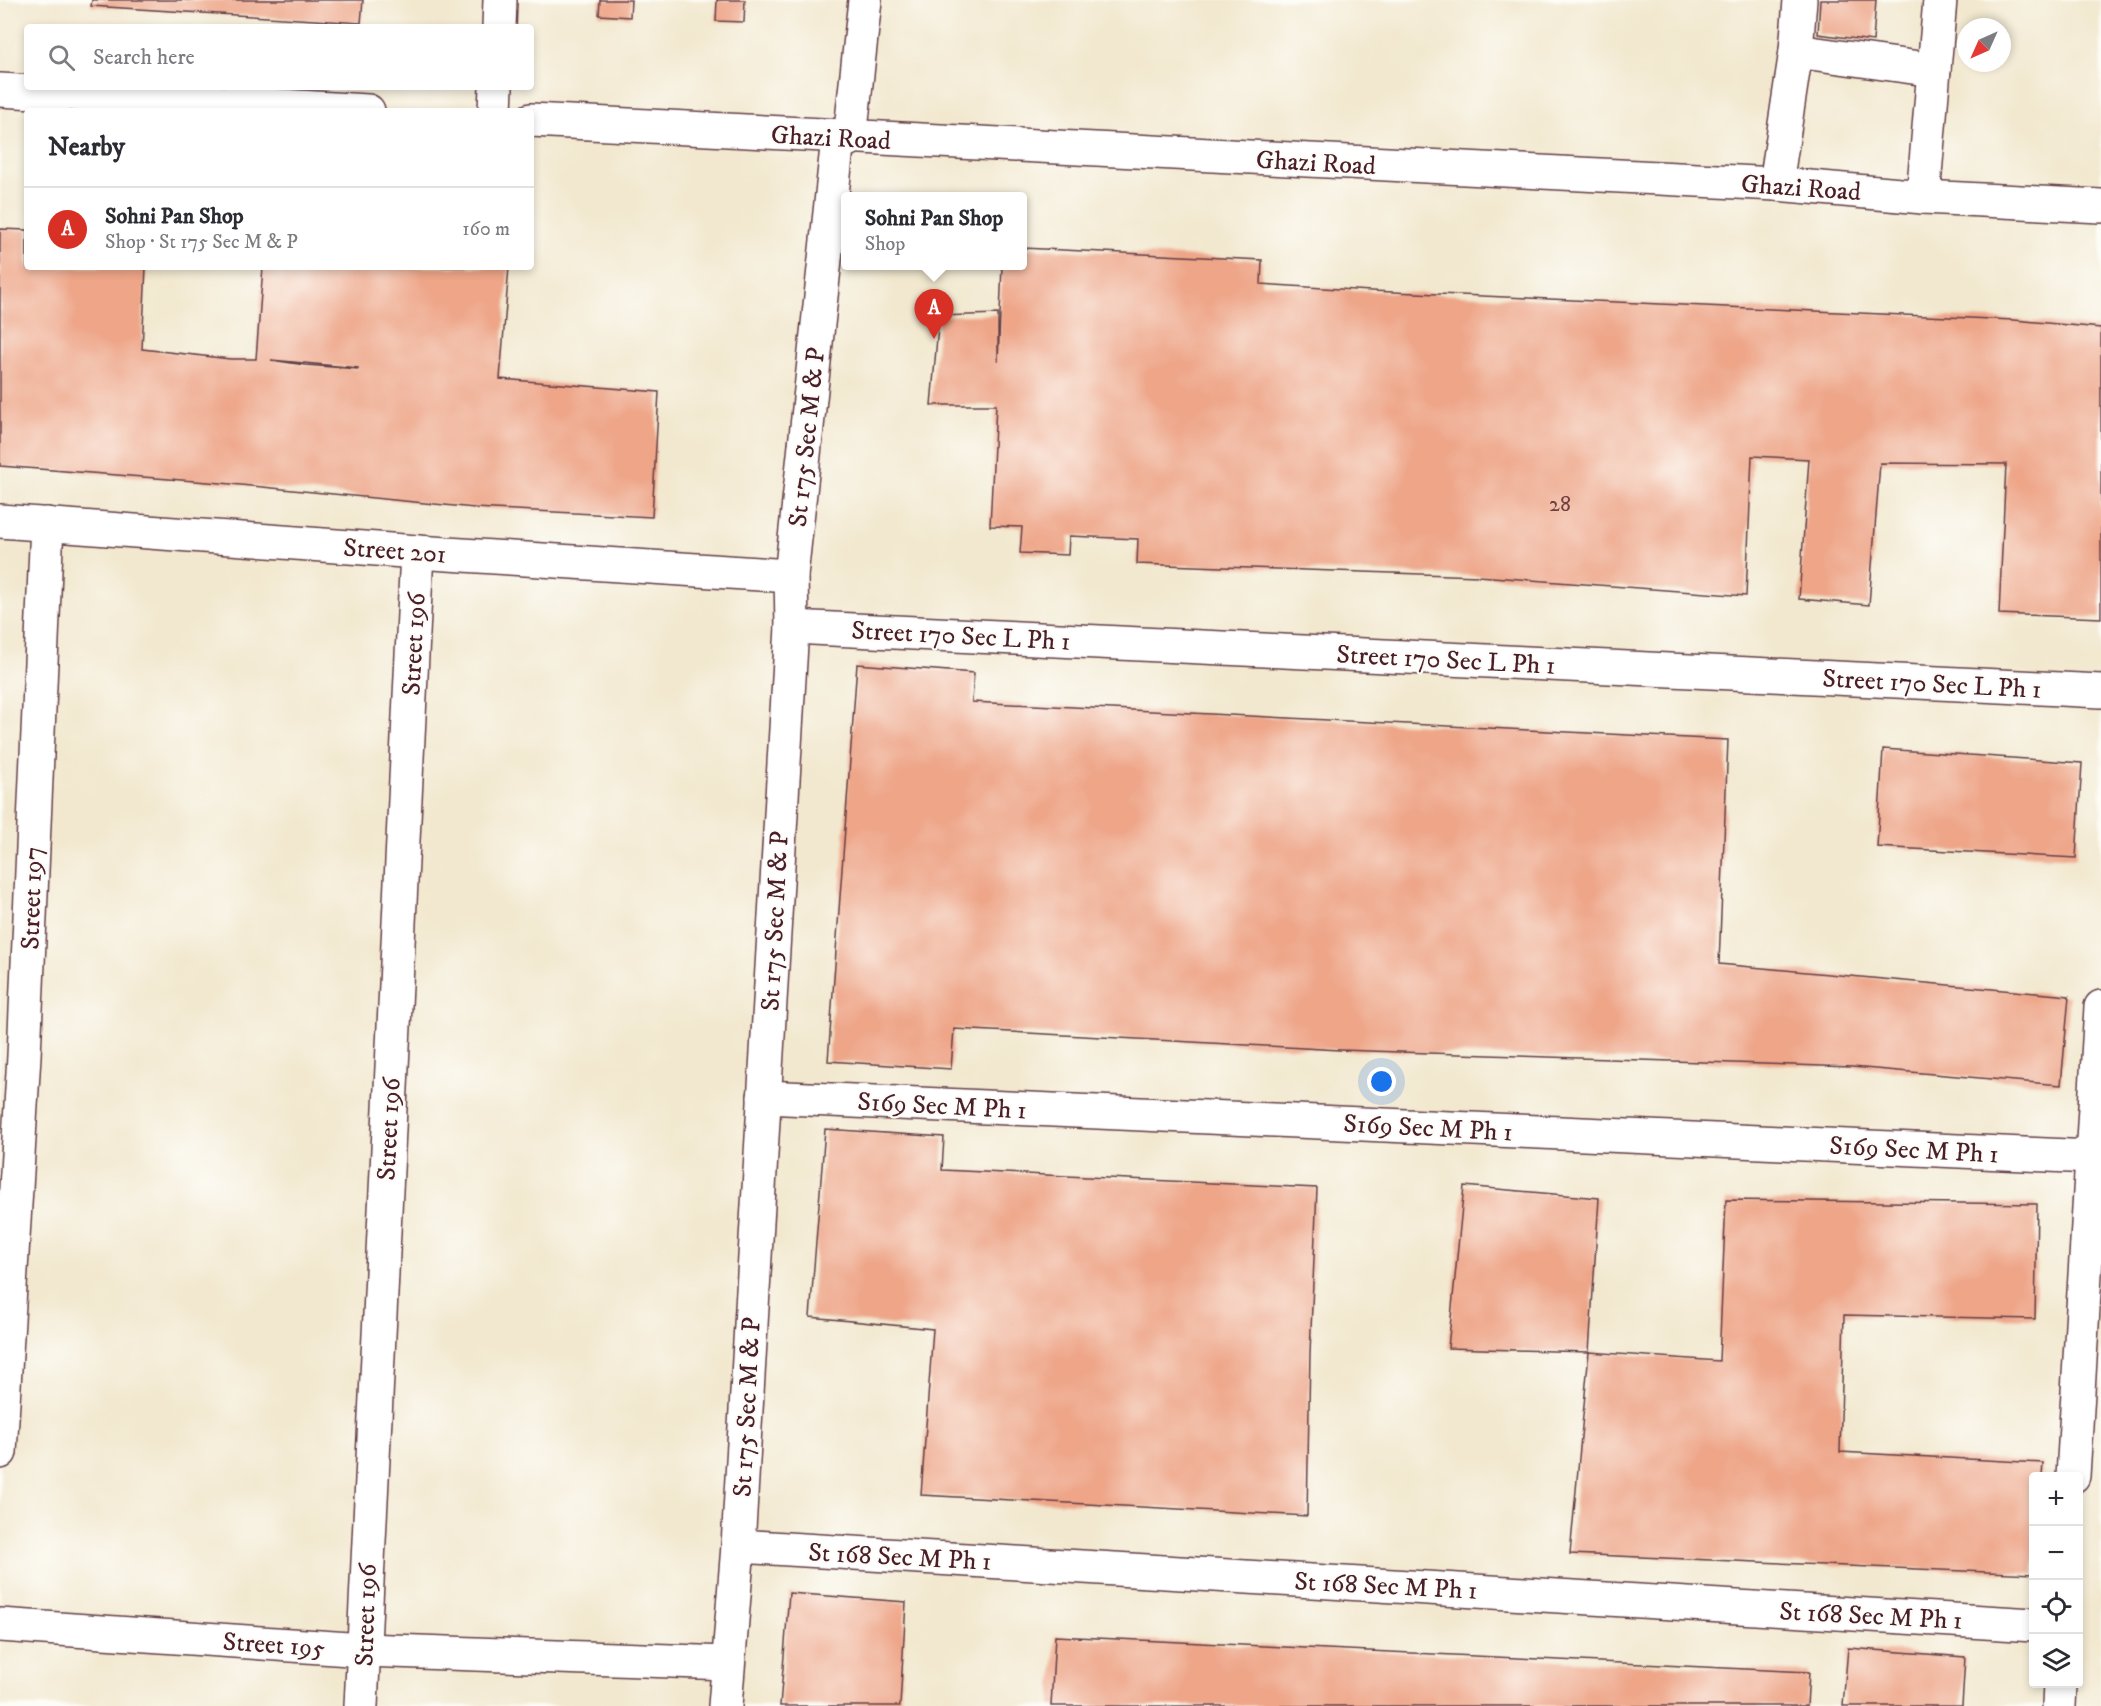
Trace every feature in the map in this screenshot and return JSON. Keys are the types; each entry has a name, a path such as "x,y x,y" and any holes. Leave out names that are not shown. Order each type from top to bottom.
{"street":[{"path":"499,24 500,0"},
{"name":"St 175 Sec M & P","path":"725,1706 738,1546 792,627 791,576 844,138 865,0"},
{"path":"1776,184 1796,51 1800,0"},
{"path":"1923,197 1940,0"},
{"path":"1796,51 1934,70"},
{"path":"0,90 315,108"},
{"path":"495,108 496,90"},
{"name":"Ghazi Road","path":"534,120 844,138 1776,184 1923,197 2101,206"},
{"name":"Street 201","path":"0,521 417,552 791,576"},
{"name":"Street 197","path":"0,1452 24,1056 47,524"},
{"name":"Street 196","path":"361,1706 417,552"},
{"name":"Street 170 Sec L Ph 1","path":"792,627 2101,691"},
{"path":"2073,1472 2101,1007"},
{"name":"S169 Sec M Ph 1","path":"764,1097 2092,1157"},
{"name":"St 168 Sec M Ph 1","path":"738,1546 2029,1625"},
{"name":"Street 195","path":"0,1625 364,1650 728,1663"},
{"path":"2059,1706 2061,1688"}],"building":[{"path":"92,0 363,0 361,23 91,6"},
{"path":"600,0 631,0 630,17 599,15"},
{"path":"717,0 745,0 744,22 716,21"},
{"path":"1820,0 1876,0 1873,41 1818,34"},
{"path":"0,229 24,230 24,270 146,270 142,349 230,359 256,359 263,270 509,270 500,379 659,392 652,517 475,508 221,483 0,466","holes":["271,360 358,368 305,365"]},
{"path":"1027,248 1262,260 1261,284 2014,320 2101,328 2101,618 1999,614 2006,464 1880,463 1869,605 1799,599 1809,459 1752,456 1746,596 1478,576 1137,564 1138,539 1069,536 1068,555 1020,553 1022,527 990,526 996,405 931,405 939,316 998,314 998,362 1002,270 1027,270"},
{"path":"857,664 974,673 972,702 1728,740 1719,964 2069,996 2061,1085 1852,1067 1340,1050 954,1029 951,1069 828,1061"},
{"path":"1883,749 2082,763 2076,858 1877,847"},
{"path":"825,1129 944,1137 942,1170 1317,1188 1310,1353 1307,1516 921,1495 933,1329 810,1317"},
{"path":"1464,1186 1599,1198 1589,1352 1448,1348"},
{"path":"1726,1200 2037,1204 2035,1319 1844,1315 1840,1452 2043,1463 2042,1472 2029,1472 2029,1574 1570,1554 1589,1352 1719,1361"},
{"path":"789,1593 906,1602 900,1706 780,1706"},
{"path":"1055,1636 1809,1672 1807,1706 1051,1706"},
{"path":"1848,1648 1965,1657 1962,1706 1843,1706"}],"place":[{"name":"Sohni Pan Shop","path":"934,339"}]}
